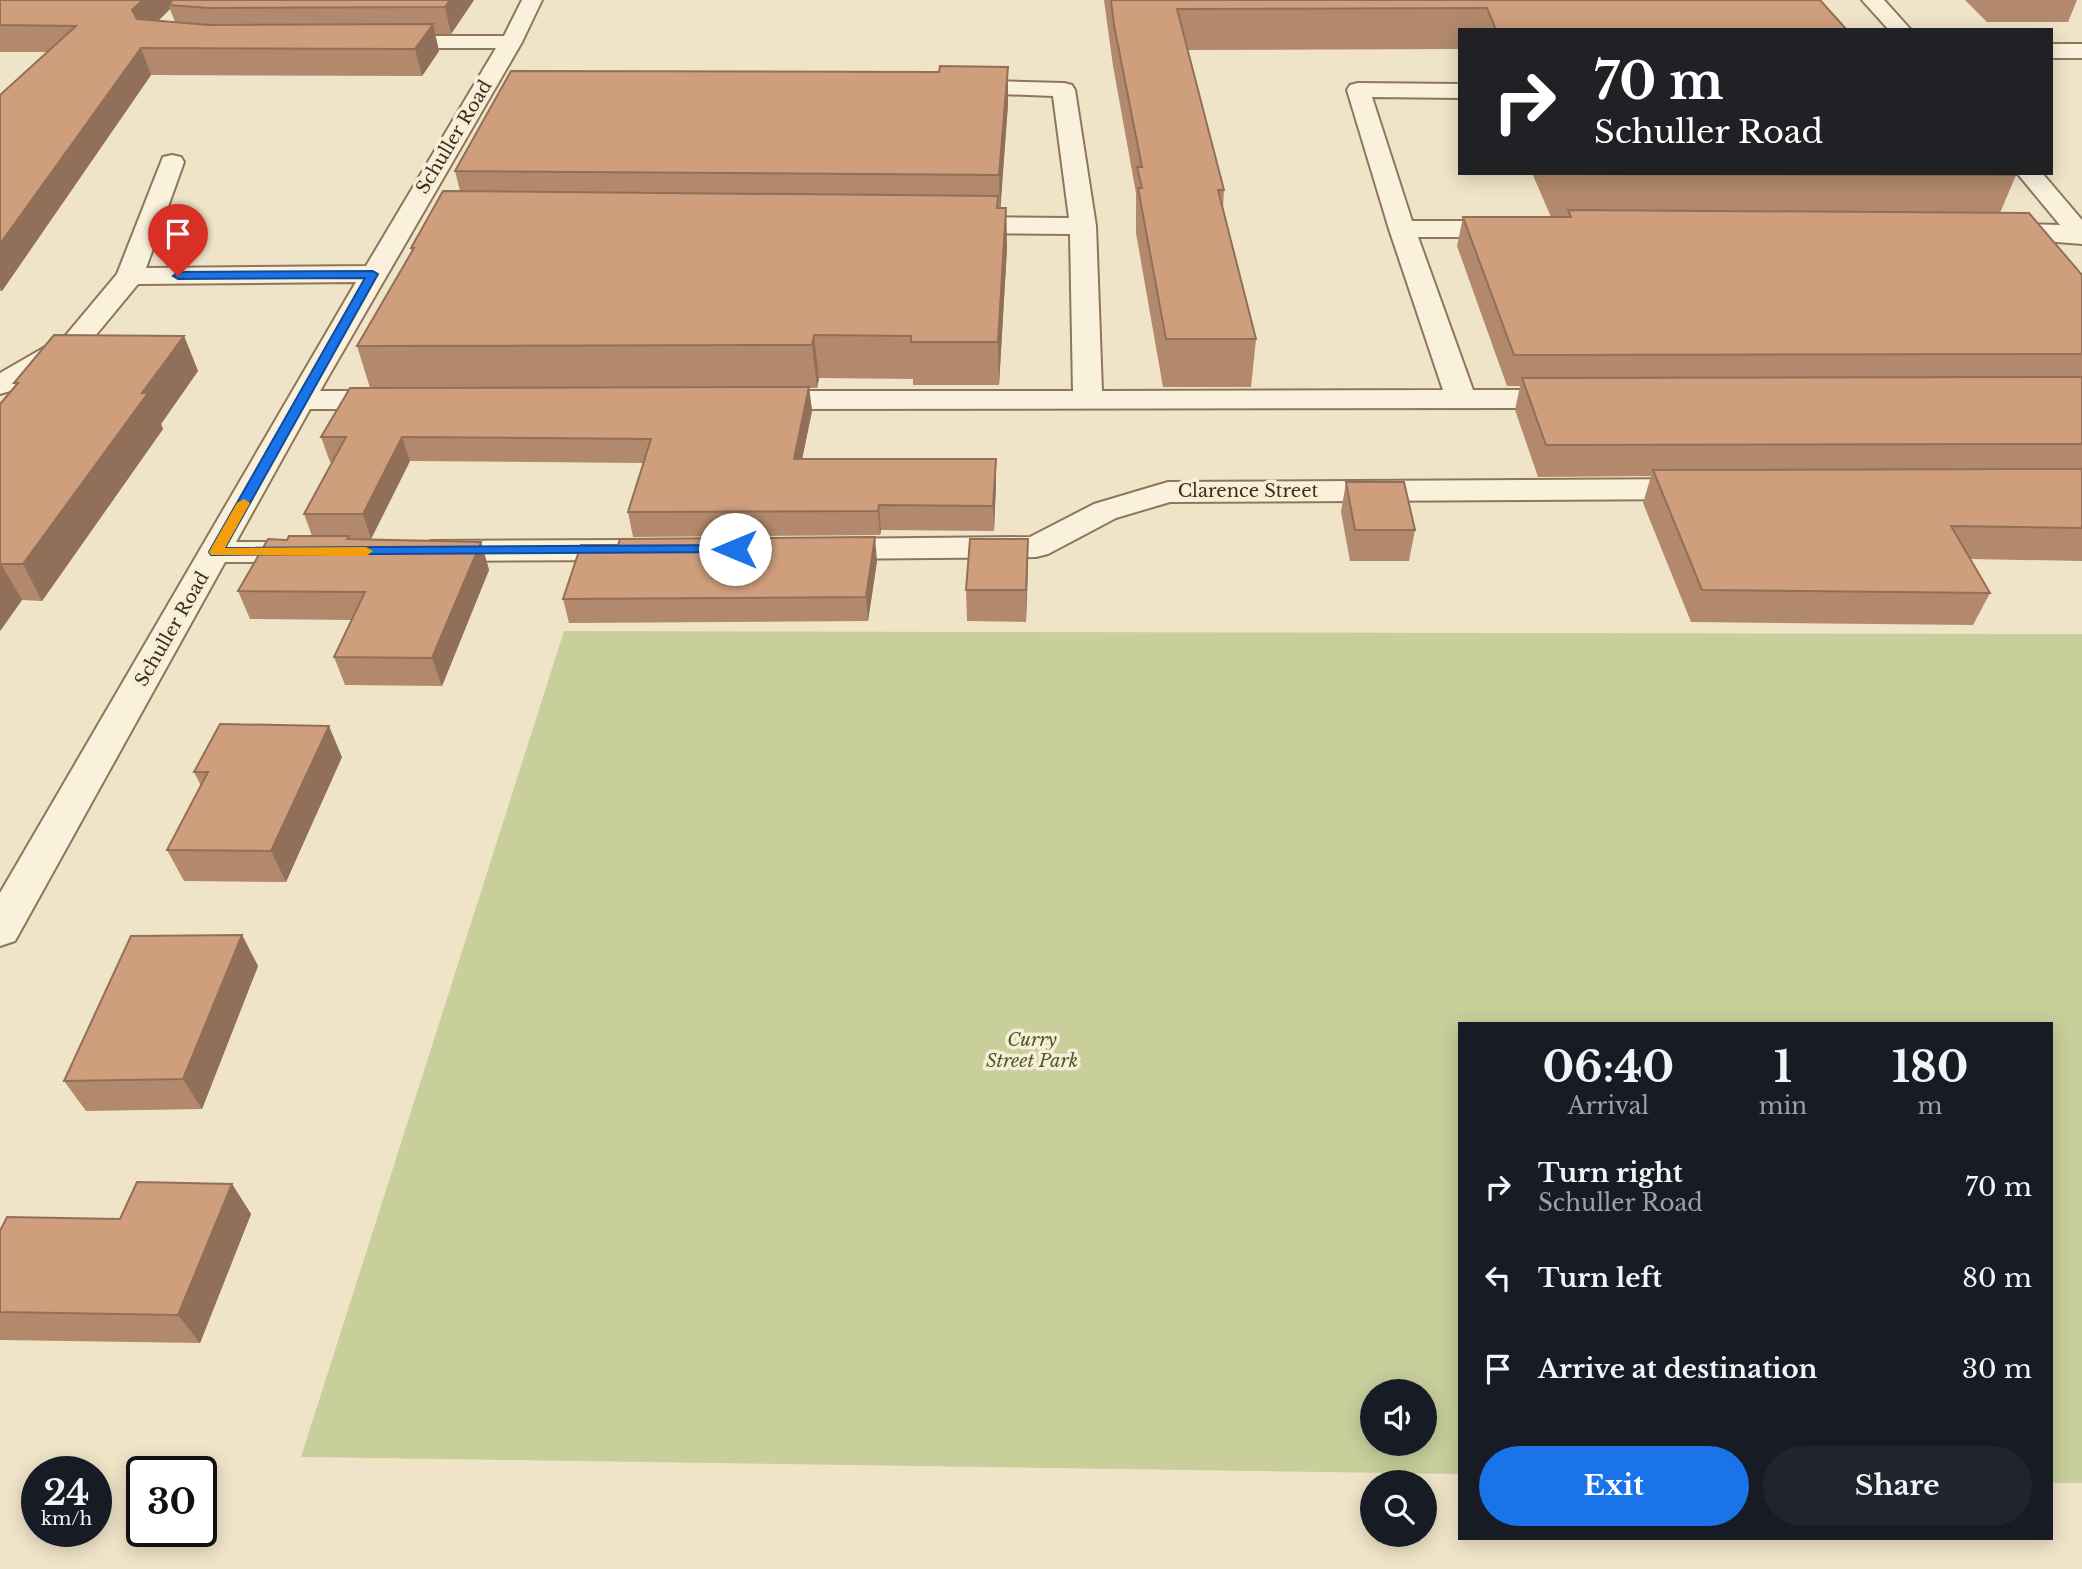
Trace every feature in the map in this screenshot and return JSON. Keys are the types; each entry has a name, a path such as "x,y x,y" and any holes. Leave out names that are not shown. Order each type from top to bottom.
{"street":[{"name":"Schuller Road","path":"0,930 373,274 416,220 495,88 511,42 532,0"},
{"path":"1872,0 1898,28"},
{"path":"358,43 511,42"},
{"path":"2053,51 2082,51"},
{"path":"940,87 1064,90 1083,226 1088,399"},
{"path":"1458,91 1358,90 1402,229 1461,399"},
{"path":"0,385 76,341 130,276 172,162"},
{"path":"2031,175 2081,234"},
{"path":"931,225 1083,226"},
{"path":"1402,229 1540,229"},
{"path":"1968,230 2081,234"},
{"path":"130,276 373,274"},
{"path":"729,400 1599,399"},
{"path":"300,400 424,400"},
{"name":"Clarence Street","path":"800,549 1036,547 1105,511 1168,492 1736,489"},
{"path":"397,551 661,550"},
{"path":"216,552 341,551"}],"green space":[{"name":"Curry Street Park","path":"564,631 2082,634 2082,1483 2053,1483 2053,1022 1458,1022 1458,1474 1437,1474 1437,1470 1360,1470 1360,1473 301,1457"}],"building":[{"path":"0,0 143,0 132,10 137,19 209,25 433,24 415,49 141,48 0,244 0,95 76,26 0,25"},
{"path":"173,0 450,0 445,7 209,8 168,5"},
{"path":"1111,0 1820,0 1845,28 1495,28 1487,8 1177,9 1224,190 1218,190 1256,339 1166,339 1138,188 1142,188 1137,167 1142,167"},
{"path":"940,66 1008,67 999,175 455,171 511,71 939,72"},
{"path":"443,191 998,196 997,208 1006,208 998,342 911,342 911,336 814,335 812,345 357,346 414,248 411,248"},
{"path":"1568,210 2029,213 2082,275 2082,354 1514,355 1463,217 1571,217"},
{"path":"54,335 184,336 142,393 148,393 23,564 0,565 0,404"},
{"path":"2082,377 2082,444 1546,445 1522,378"},
{"path":"809,387 794,459 996,459 993,506 879,505 878,511 628,512 651,439 402,437 363,514 304,514 346,437 321,437 350,388"},
{"path":"2082,469 2082,528 1951,526 1990,593 1702,590 1653,470"},
{"path":"1346,482 1404,482 1415,530 1355,530"},
{"path":"289,536 481,542 432,658 334,657 365,592 238,591 268,539 287,540"},
{"path":"875,537 866,597 563,599 581,545 618,545 620,539"},
{"path":"970,539 1028,539 1026,590 966,590"},
{"path":"220,724 329,726 271,851 167,850 208,772 194,772"},
{"path":"242,935 183,1079 64,1081 131,936"},
{"path":"137,1182 232,1184 178,1315 0,1312 0,1231 7,1217 120,1219"}],"slow traffic":[{"path":"244,503 216,552 366,551"}],"route":[{"path":"178,276 373,274 216,552 735,549"}]}
